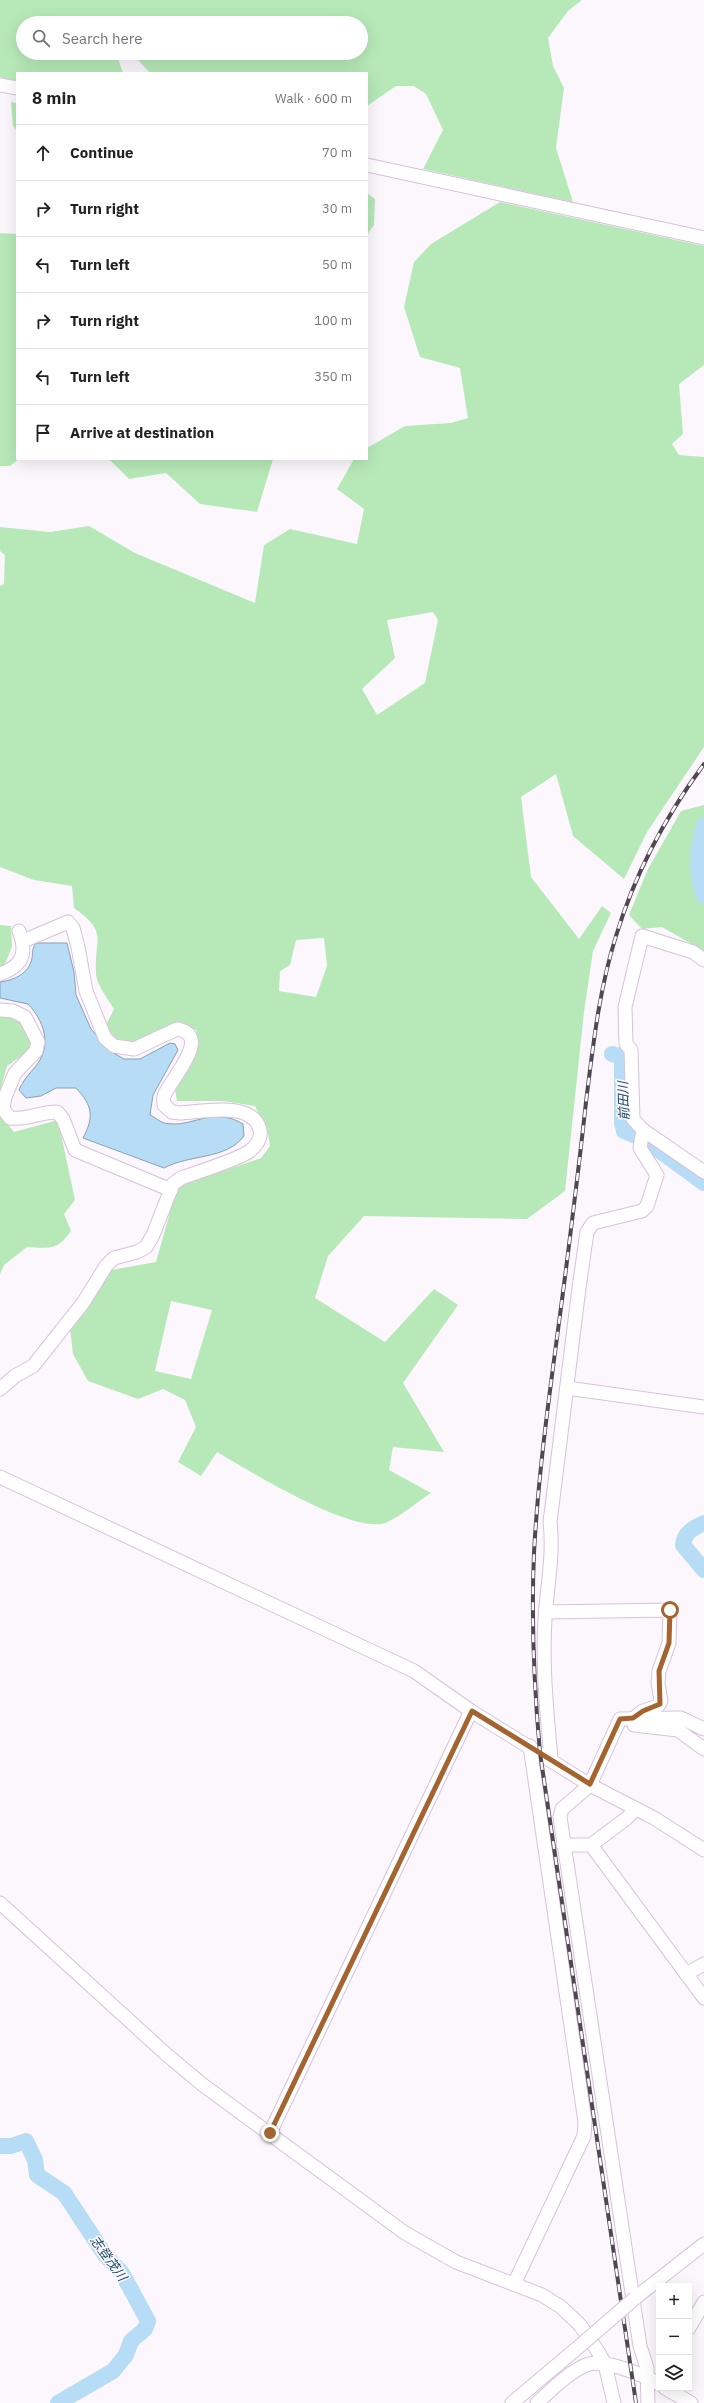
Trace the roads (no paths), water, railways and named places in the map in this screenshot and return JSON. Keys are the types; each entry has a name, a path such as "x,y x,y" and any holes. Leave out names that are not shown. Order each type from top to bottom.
{"street":[{"path":"0,85 16,88"},
{"path":"368,165 704,238"},
{"path":"0,974 12,970 20,963 23,953 21,936 68,922 73,928 86,991 105,1038 114,1046 134,1049 177,1030 184,1030 190,1036 192,1045 187,1058 163,1097 164,1106 172,1112 237,1110 248,1114 256,1121 260,1130 260,1138 249,1152 181,1178 174,1184 146,1247 137,1252 114,1258 106,1266 83,1303 33,1366 15,1376 0,1389"},
{"path":"552,1759 546,1700 546,1612 552,1542 550,1522 587,1232 593,1223 599,1220 645,1209 657,1175 640,1148 641,1136 632,1117 631,1050 626,1044 625,1007 642,936 693,952 704,960"},
{"path":"0,1010 13,1011 25,1017 38,1042 36,1051 15,1073 5,1097 3,1109 10,1118 22,1119 45,1112 57,1112 63,1119 75,1150 171,1190"},
{"path":"641,1136 704,1172"},
{"path":"567,1388 704,1407"},
{"path":"0,1477 414,1672 472,1711 552,1759 590,1784 654,1818 704,1850"},
{"path":"546,1612 670,1610 669,1643 659,1671 658,1683 661,1701 658,1706 643,1711 633,1718"},
{"path":"270,2133 472,1711"},
{"path":"656,2382 647,2368 640,2346 563,1845 561,1812 590,1784 620,1719 681,1718 704,1729"},
{"path":"618,1722 678,1730 704,1749"},
{"path":"514,2284 584,2136 585,2122 530,1746"},
{"path":"563,1845 591,1845 627,1818 635,1809"},
{"path":"591,1845 704,1998"},
{"path":"0,1903 167,2055 203,2085 427,2247 473,2270 542,2295 566,2311 580,2325 605,2364 614,2403"},
{"path":"686,1974 704,1964"},
{"path":"512,2403 636,2298 704,2244"},
{"path":"692,2323 704,2302"},
{"path":"538,2403 587,2365 605,2364 656,2383"},
{"path":"648,2403 656,2385"},
{"path":"671,2391 691,2403"}],"water":[{"path":"36,943 67,943 74,972 76,995 91,1029 110,1051 124,1059 140,1059 170,1043 175,1044 178,1050 153,1095 150,1115 164,1123 174,1124 212,1117 232,1119 243,1124 244,1136 236,1144 218,1153 185,1160 164,1168 83,1138 89,1124 90,1112 86,1100 76,1088 56,1088 41,1096 26,1098 19,1090 42,1055 45,1040 44,1032 38,1017 28,1004 0,998 0,982 15,978 28,968 32,958 33,948"}],"waterway":[{"name":"前田川","path":"704,825 698,860 699,878 704,896"},
{"name":"前田川","path":"612,1054 622,1057 622,1123 624,1131 645,1140 704,1183"},
{"name":"前田川","path":"704,1523 687,1534 683,1545 704,1570"},
{"name":"志登茂川","path":"0,2146 11,2146 26,2141 35,2160 37,2175 64,2193 105,2255 122,2273 148,2321 145,2329 131,2341 126,2355 113,2371 58,2403"}],"railway":[{"path":"636,2403 540,1753 534,1653 534,1553 539,1482 547,1411 591,1060 605,977 616,936 632,890 652,846 676,804 704,764"}]}
